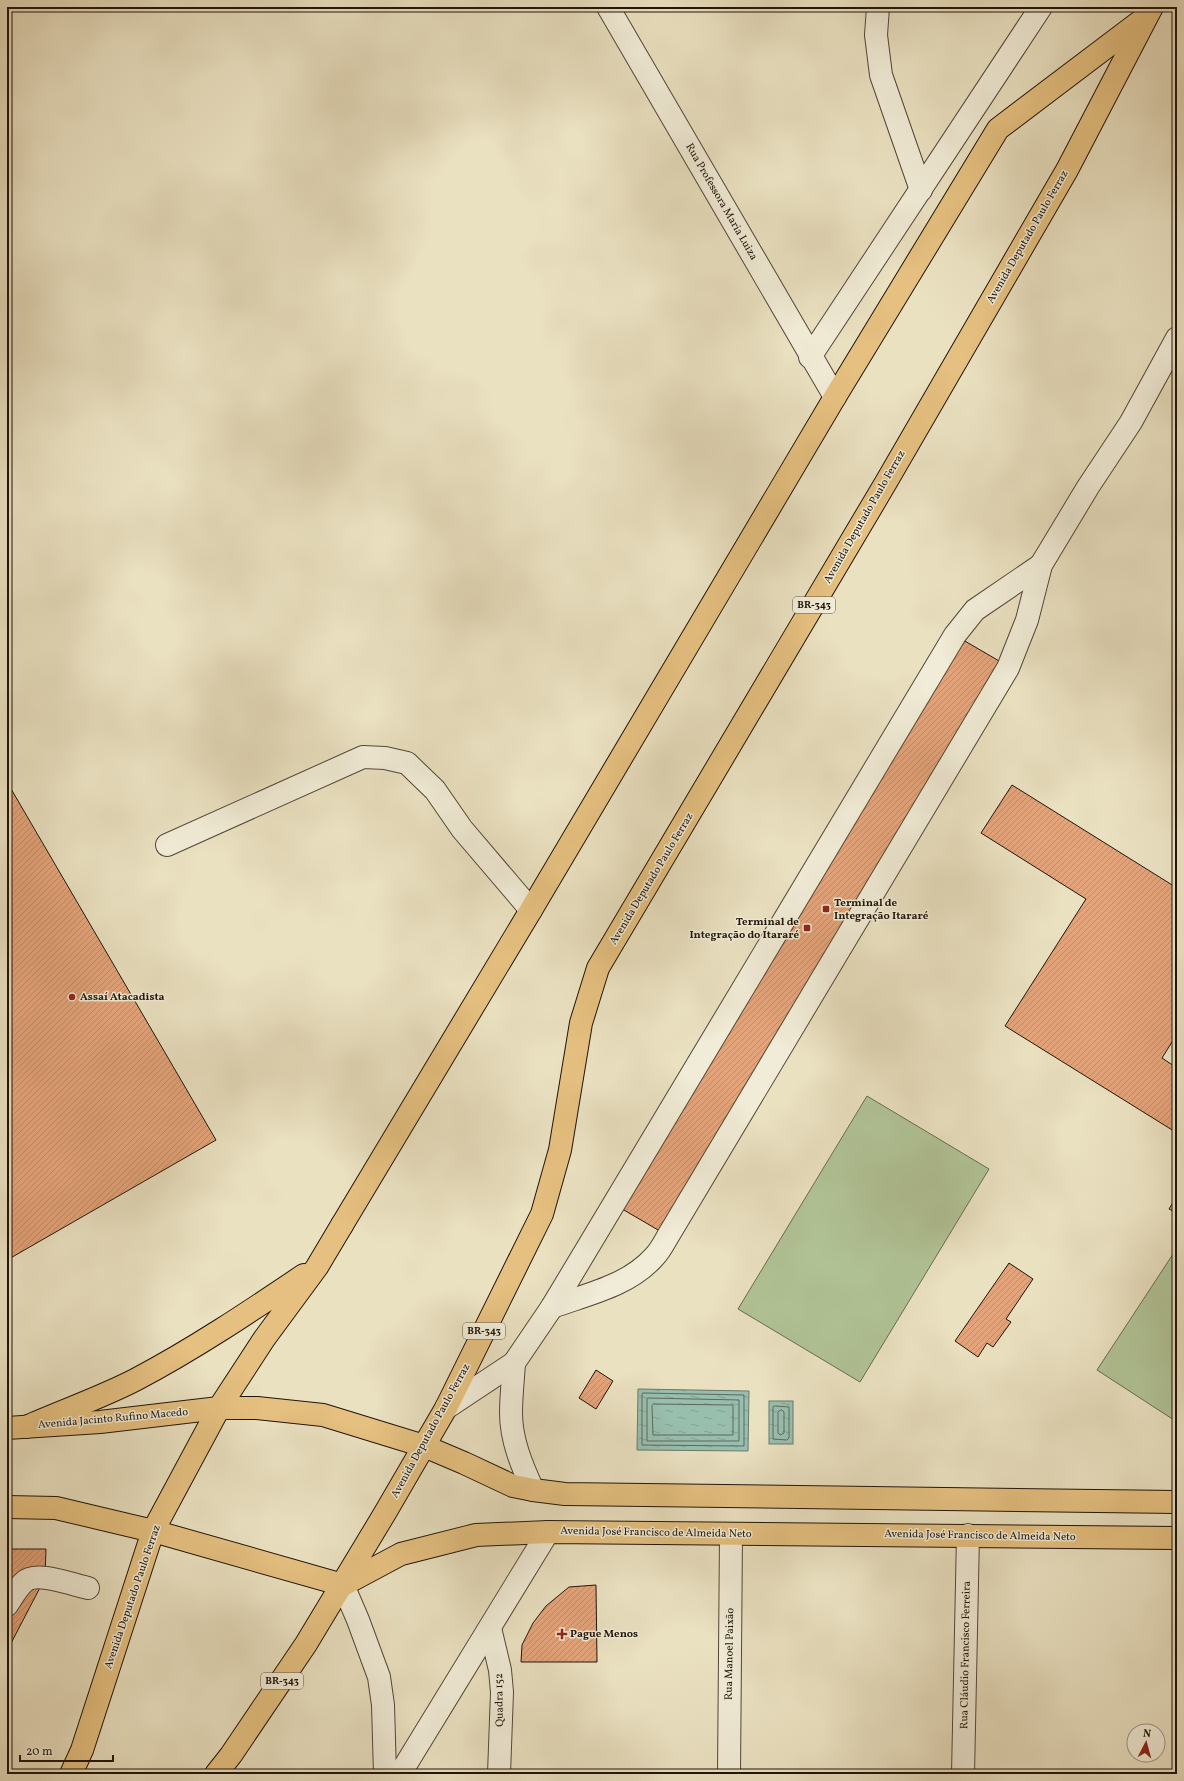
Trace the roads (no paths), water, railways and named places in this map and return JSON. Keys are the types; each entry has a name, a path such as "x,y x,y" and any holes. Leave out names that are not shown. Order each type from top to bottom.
{"main road":[{"name":"Avenida Deputado Paulo Ferraz","path":"71,1774 82,1750 153,1531 219,1408 264,1338 317,1267 531,910 835,397 998,129 1149,12"},
{"name":"Avenida Deputado Paulo Ferraz","path":"216,1774 231,1755 274,1692 343,1585 424,1446 446,1408 542,1214 560,1150 581,1023 598,968 885,484 1067,170 1149,12"},
{"path":"17,1427 134,1381 216,1333 317,1267"},
{"path":"219,1408 257,1408 323,1415 424,1446 513,1486 565,1494 1177,1502"},
{"name":"Avenida Jacinto Rufino Macedo","path":"17,1427 100,1422 219,1408"},
{"path":"7,1507 56,1508 153,1531 343,1585"},
{"name":"Avenida José Francisco de Almeida Neto","path":"343,1585 401,1554 476,1534 548,1532 1177,1538"}],"street":[{"name":"Rua Professora Maria Luiza","path":"608,7 810,357 835,397"},
{"path":"878,7 876,36 881,75 921,190"},
{"path":"810,357 1041,7"},
{"path":"552,1307 623,1282 640,1270 660,1249 1008,668 1027,620 1041,565 1088,487 1131,422 1177,338"},
{"path":"446,1408 514,1363 552,1307 955,635 976,610 1041,565"},
{"path":"167,846 363,757 385,758 407,763 435,790 462,829 531,910"},
{"path":"514,1363 511,1415 514,1438 522,1467 533,1490"},
{"path":"400,1774 548,1532"},
{"name":"Rua Manoel Paixão","path":"729,1774 731,1534"},
{"name":"Rua Cláudio Francisco Ferreira","path":"964,1774 968,1535"},
{"path":"7,1605 24,1582 32,1577 45,1578 88,1588"},
{"path":"343,1585 358,1620 379,1677 383,1705 385,1774"},
{"name":"Quadra 152","path":"490,1628 500,1670 502,1692 499,1774"}],"water":[{"path":"638,1389 749,1391 748,1451 637,1450"},
{"path":"769,1401 793,1401 793,1444 769,1444"}],"place":[{"name":"Terminal de Integração Itararé","path":"826,909"},
{"name":"Terminal de Integração do Itararé","path":"807,928"},
{"name":"Assaí Atacadista","path":"72,997"},
{"name":"Pague Menos","path":"562,1634"}]}
